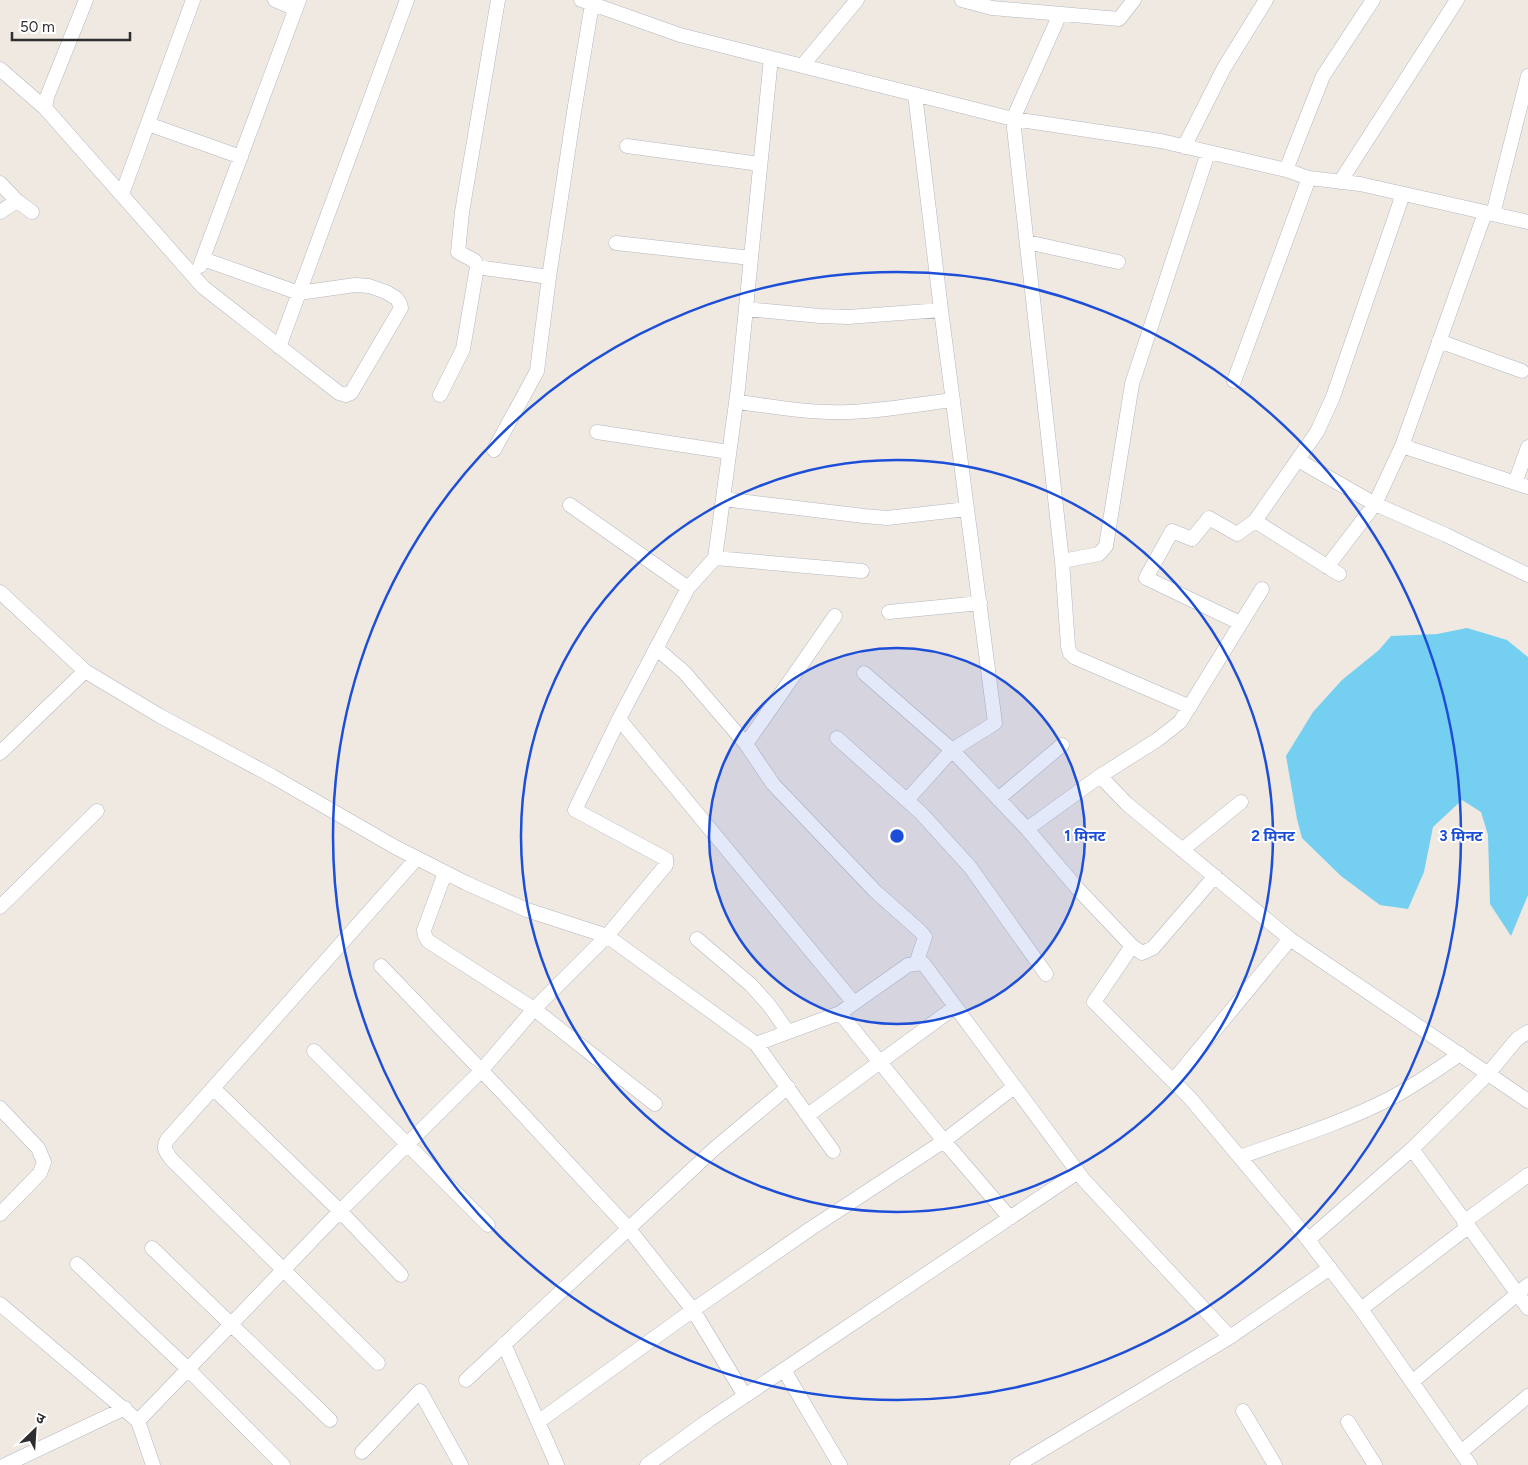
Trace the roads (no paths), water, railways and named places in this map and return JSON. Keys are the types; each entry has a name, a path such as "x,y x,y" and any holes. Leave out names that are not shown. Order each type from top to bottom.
{"street":[{"path":"45,108 86,0"},
{"path":"122,194 193,0"},
{"path":"196,279 298,4 274,0"},
{"path":"279,347 407,0"},
{"path":"440,395 463,349 477,267 475,261 458,252 462,212 498,0"},
{"path":"802,66 857,0"},
{"path":"962,0 1060,14 1119,19 1134,0"},
{"path":"1184,147 1224,68 1266,0"},
{"path":"1286,170 1323,76 1373,0"},
{"path":"1340,182 1457,0"},
{"path":"494,450 537,371 587,2 680,35 1013,118 1161,141 1286,170 1308,178 1360,184 1528,222"},
{"path":"1060,14 1013,118 1062,561 1068,646 1070,653 1080,660 1190,707"},
{"path":"138,1421 340,1211 481,1071 534,1009 607,936 666,864 666,859 575,810 619,718 688,588 715,558 736,402 772,58"},
{"path":"0,69 45,108 196,279 223,304 339,393 349,395 401,308 396,298 369,286 355,285 299,293 203,259"},
{"path":"1255,521 1333,570 1375,504 1402,446 1439,341 1489,213 1528,76"},
{"path":"907,800 952,750 996,723 941,310 915,94"},
{"path":"148,124 241,156"},
{"path":"627,146 760,164"},
{"path":"1062,561 1099,554 1108,542 1132,384 1208,153"},
{"path":"1234,381 1308,178"},
{"path":"0,183 17,201 32,212"},
{"path":"1240,623 1146,578 1172,532 1192,539 1209,518 1237,534 1255,521 1317,432 1334,397 1402,194"},
{"path":"0,212 17,201"},
{"path":"1027,242 1118,262"},
{"path":"616,243 751,258"},
{"path":"477,267 549,277"},
{"path":"746,309 820,316 941,310"},
{"path":"1439,341 1522,371"},
{"path":"736,402 846,412 953,400"},
{"path":"597,432 729,452"},
{"path":"1402,446 1521,485 1528,447"},
{"path":"1298,460 1375,504 1446,535 1528,575"},
{"path":"723,499 887,518 967,509"},
{"path":"570,505 688,588"},
{"path":"715,558 862,571"},
{"path":"1027,829 1100,776 1157,740 1180,722 1262,589"},
{"path":"1,595 85,671 160,716 445,873 527,910 607,936 756,1044 833,1151"},
{"path":"889,612 980,603"},
{"path":"746,744 835,616"},
{"path":"656,648 684,672 746,744 772,784 876,892 920,931 924,937 916,964"},
{"path":"0,753 85,671"},
{"path":"864,673 952,750 1027,829 1077,888 1132,946 1142,952 1154,948 1215,876"},
{"path":"619,718 854,1003"},
{"path":"838,738 907,800 970,867 1046,974"},
{"path":"998,799 1062,745"},
{"path":"1100,776 1127,804 1290,939 1528,1101"},
{"path":"1182,850 1241,802"},
{"path":"0,907 97,811"},
{"path":"378,1363 172,1160 165,1151 165,1144 417,858"},
{"path":"445,873 426,923 425,936 434,946 534,1009 655,1104"},
{"path":"697,939 751,985 769,1005 788,1032"},
{"path":"1173,1081 1290,939"},
{"path":"1132,946 1094,1002 1190,1098 1308,1240 1361,1309 1470,1465"},
{"path":"756,1044 840,1013 908,965 922,963 1078,1172 1230,1338"},
{"path":"381,966 629,1229 693,1310 745,1396"},
{"path":"808,1115 955,1007"},
{"path":"840,1013 944,1141 1010,1218"},
{"path":"1308,1240 1412,1149 1488,1074 1517,1039 1528,1032"},
{"path":"314,1051 488,1225"},
{"path":"1240,1157 1362,1112 1420,1082 1460,1054"},
{"path":"466,1380 714,1149 788,1087"},
{"path":"538,1422 693,1310 810,1229 944,1141 1014,1087"},
{"path":"213,1088 340,1211 401,1275"},
{"path":"0,1108 38,1148 44,1162 40,1173 0,1214"},
{"path":"1412,1149 1466,1225 1522,1289 1528,1308"},
{"path":"647,1465 745,1396 1078,1172"},
{"path":"1361,1309 1528,1175"},
{"path":"152,1248 330,1420"},
{"path":"77,1264 188,1369 283,1465"},
{"path":"1017,1465 1230,1338 1330,1268"},
{"path":"1412,1382 1522,1289"},
{"path":"0,1304 125,1408 138,1421 153,1465"},
{"path":"504,1344 557,1465"},
{"path":"784,1370 840,1465"},
{"path":"362,1452 420,1391 461,1465"},
{"path":"1461,1452 1528,1396"},
{"path":"5,1465 125,1408"},
{"path":"1243,1411 1275,1465"},
{"path":"1348,1422 1375,1465"}],"water":[{"path":"1467,628 1507,640 1528,657 1528,895 1511,936 1490,904 1488,835 1481,812 1462,800 1433,827 1424,872 1408,909 1380,905 1341,876 1302,838 1286,756 1313,712 1342,680 1379,650 1391,636 1437,634"}]}
